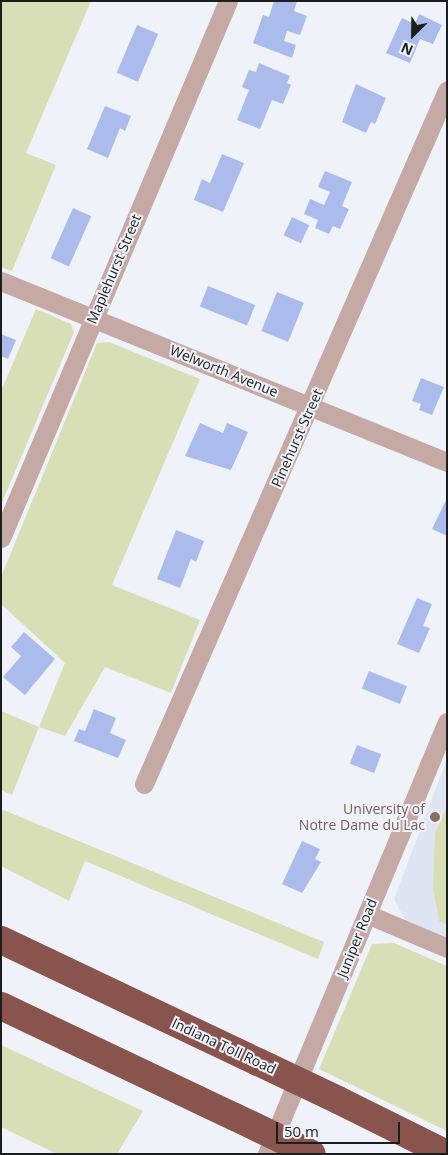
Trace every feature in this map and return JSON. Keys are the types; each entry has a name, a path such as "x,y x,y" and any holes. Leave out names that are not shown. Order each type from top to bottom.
{"highway":[{"name":"Indiana Toll Road","path":"1,940 338,1100 447,1154"},
{"path":"1,1006 312,1154"}],"street":[{"name":"Maplehurst Street","path":"1,538 228,1"},
{"name":"Pinehurst Street","path":"144,784 311,406 447,90"},
{"name":"Welworth Avenue","path":"1,281 447,462"},
{"name":"Juniper Road","path":"267,1154 447,722"},
{"path":"367,914 447,948"}],"shaded area":[{"name":"University of Notre Dame du Lac","path":"447,759 447,940 407,923 394,899"}],"green space":[{"path":"1,1 91,1 26,153 56,165 12,271 1,267"},
{"path":"36,309 71,324 74,332 1,505 1,391"},
{"path":"109,342 200,379 112,585 200,620 171,693 105,667 65,736 39,727 65,663 1,604 1,577 97,343"},
{"path":"1,711 39,727 12,795 1,790"},
{"path":"447,807 447,925 439,921 433,888 435,833"},
{"path":"1,809 324,942 318,959 85,861 69,901 1,866"},
{"path":"394,943 447,966 447,1131 319,1069 372,944"},
{"path":"1,1045 143,1111 117,1154 57,1154 1,1127"}],"building":[{"path":"274,1 297,1 294,11 307,16 300,35 287,31 284,41 296,45 292,58 253,43 263,15 269,17"},
{"path":"419,14 442,25 433,44 420,39 410,63 386,53 402,18 415,24"},
{"path":"137,25 158,34 138,82 117,73"},
{"path":"259,63 290,76 287,83 291,85 283,104 272,100 260,129 237,120 249,90 242,87 249,70 256,72"},
{"path":"356,84 386,98 375,124 371,122 366,133 342,122"},
{"path":"105,106 131,116 125,131 120,128 108,158 87,149"},
{"path":"222,154 244,163 223,212 194,200 202,179 210,183"},
{"path":"325,171 352,182 342,206 349,209 340,229 333,226 329,234 315,228 318,220 304,214 310,199 324,205 330,192 318,187"},
{"path":"73,208 91,216 69,266 51,258"},
{"path":"292,217 309,225 301,243 284,235"},
{"path":"208,286 255,305 247,326 200,306"},
{"path":"277,292 304,303 288,342 261,331"},
{"path":"1,334 16,340 8,359 1,356"},
{"path":"421,378 444,387 432,415 419,410 421,404 412,401"},
{"path":"200,423 223,433 227,423 248,432 231,470 185,456"},
{"path":"447,498 447,536 432,529"},
{"path":"176,530 204,541 196,562 191,559 180,588 157,579"},
{"path":"417,598 432,604 423,626 430,628 419,653 397,644"},
{"path":"24,632 55,659 25,695 3,677 21,656 11,647"},
{"path":"369,671 407,686 400,704 362,689"},
{"path":"94,709 116,718 110,733 126,740 118,758 74,741 79,729 85,731"},
{"path":"357,745 381,754 374,773 350,764"},
{"path":"302,841 320,849 315,859 321,862 302,893 282,884"}],"place":[{"name":"University of Notre Dame du Lac","path":"435,817"}]}
